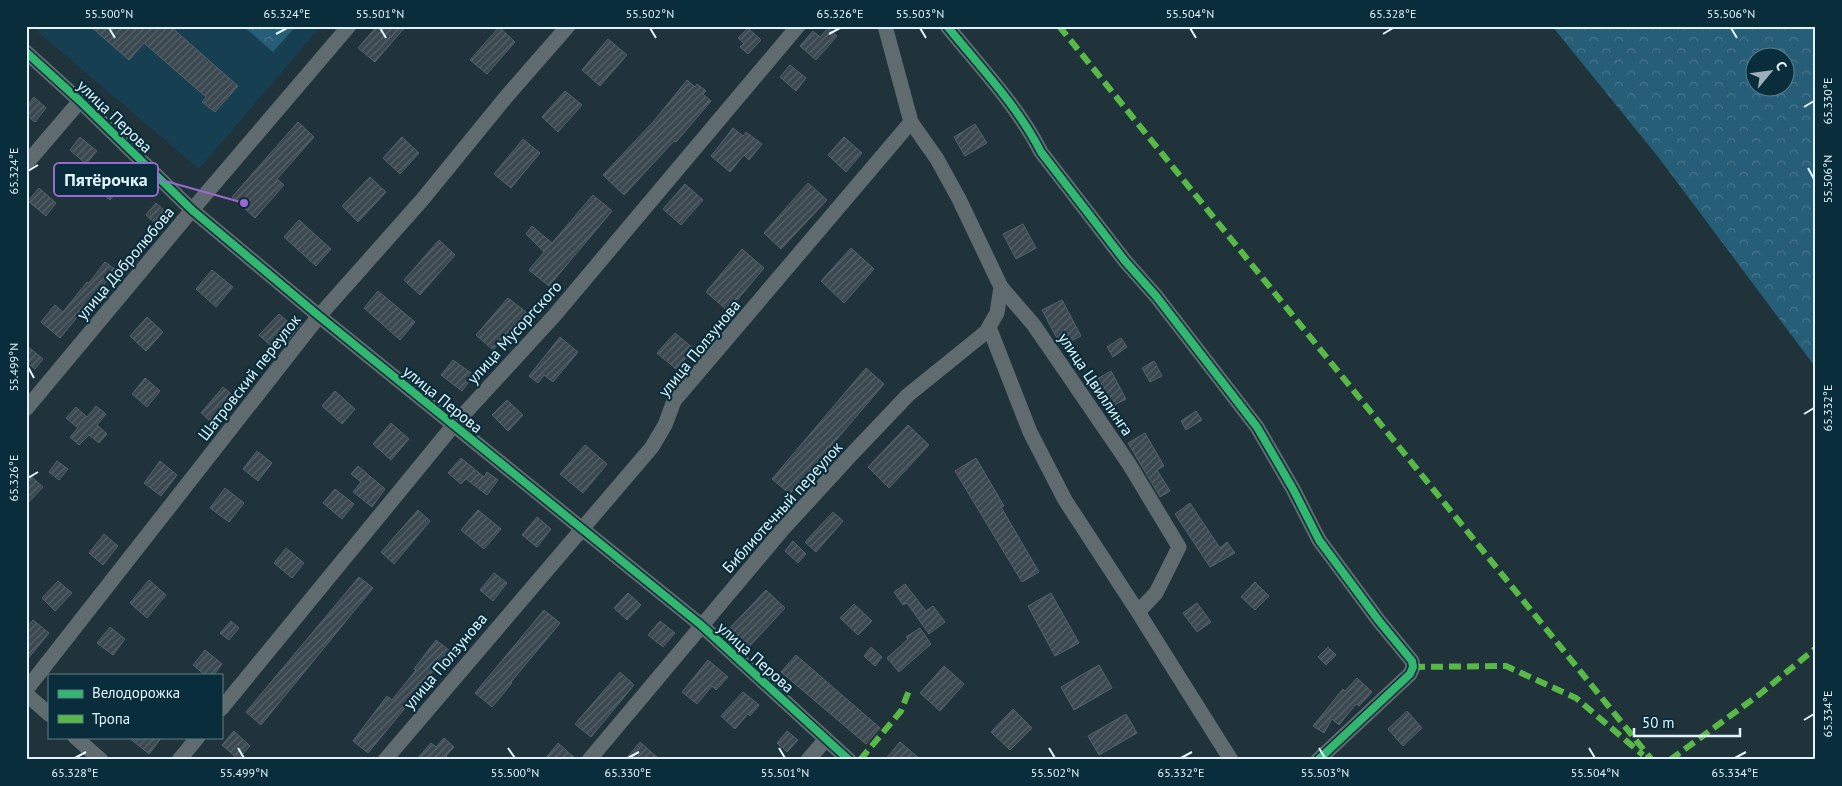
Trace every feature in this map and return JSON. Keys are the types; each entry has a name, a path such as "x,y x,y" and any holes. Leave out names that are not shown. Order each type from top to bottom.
{"street":[{"name":"улица Добролюбова","path":"26,409 349,26"},
{"name":"Шатровский переулок","path":"26,690 319,316 422,200 568,26"},
{"name":"улица Мусоргского","path":"222,708 453,426 554,316 798,26"},
{"name":"улица Цвиллинга","path":"885,26 911,122 936,159 959,199 1001,286 1033,324 1129,464 1179,547 1156,592 1138,612"},
{"path":"947,26 1017,111 1041,152 1257,427 1293,489 1319,540 1412,661 1413,667 1410,674 1318,760"},
{"name":"улица Перова","path":"26,52 80,100 192,210 453,426 582,527 701,626 849,760"},
{"path":"26,164 80,100"},
{"name":"улица Ползунова","path":"385,760 652,447 665,426 674,401 911,122"},
{"name":"Библиотечный переулок","path":"589,760 783,529 908,395 986,332 997,313 1001,286"},
{"path":"989,327 1030,432 1065,500 1138,612 1224,756"},
{"path":"26,694 48,713"},
{"path":"76,738 101,760"},
{"path":"179,760 197,738"},
{"path":"808,760 826,739"}],"shaded area":[{"path":"31,26 321,26 199,169"}],"green space":[{"path":"243,26 296,26 273,52"},
{"path":"1552,26 1816,26 1816,368 1659,158"}],"building":[{"path":"90,26 170,26 238,86 215,112 202,102 206,97 144,43 129,60"},
{"path":"377,26 406,26 375,62 358,48"},
{"path":"499,27 515,42 487,74 470,60"},
{"path":"748,28 761,40 748,54 740,47 744,43 738,38"},
{"path":"828,28 837,36 816,60 800,46 813,31 820,37"},
{"path":"608,39 627,55 600,86 582,70"},
{"path":"790,65 806,78 796,91 780,77"},
{"path":"687,80 695,87 697,84 706,91 703,94 711,101 676,142 674,141 624,195 603,175 653,122"},
{"path":"565,91 582,105 558,132 542,117"},
{"path":"34,97 46,108 35,122 26,115 26,106"},
{"path":"298,122 314,137 277,179 284,185 255,218 232,197"},
{"path":"975,124 987,143 965,156 954,137"},
{"path":"733,128 743,136 746,132 762,144 749,160 744,155 730,172 711,156"},
{"path":"80,137 97,151 86,164 70,150"},
{"path":"402,137 419,153 400,174 383,158"},
{"path":"844,137 862,153 846,172 828,155"},
{"path":"523,139 540,153 511,188 494,174"},
{"path":"111,166 127,180 110,200 94,187"},
{"path":"370,177 386,192 358,222 342,206"},
{"path":"808,183 827,200 781,249 764,233"},
{"path":"685,184 703,200 681,225 663,209"},
{"path":"39,188 56,203 46,216 28,201"},
{"path":"593,195 612,211 549,286 529,270 544,252 526,234 532,226 552,243"},
{"path":"156,203 166,212 156,224 146,215"},
{"path":"299,220 331,249 316,266 284,237"},
{"path":"1023,224 1036,248 1016,259 1003,234"},
{"path":"439,240 455,255 420,295 404,280"},
{"path":"851,248 874,269 844,303 821,281"},
{"path":"742,249 764,268 728,311 706,292"},
{"path":"105,262 116,270 60,338 41,322 55,305 63,312"},
{"path":"212,270 233,287 216,307 196,289"},
{"path":"378,291 415,322 400,340 364,308"},
{"path":"508,298 526,312 493,350 476,335"},
{"path":"1062,300 1081,336 1061,346 1042,310"},
{"path":"279,314 293,326 299,320 302,323 286,343 279,338 271,346 259,335"},
{"path":"147,317 163,332 146,351 130,336"},
{"path":"675,333 694,349 676,369 657,353"},
{"path":"560,337 578,352 553,382 544,375 538,383 529,376"},
{"path":"1121,338 1127,347 1113,357 1107,347"},
{"path":"26,345 43,359 35,369 26,362"},
{"path":"453,360 474,375 462,391 441,375"},
{"path":"1154,361 1162,376 1150,382 1142,368"},
{"path":"866,368 884,384 790,494 772,479"},
{"path":"1111,371 1126,399 1107,409 1092,382"},
{"path":"145,378 160,391 147,407 132,394"},
{"path":"223,387 239,401 217,427 201,413"},
{"path":"335,391 355,409 342,424 322,406"},
{"path":"507,400 523,415 508,431 492,415"},
{"path":"96,406 106,414 97,425 107,434 99,443 89,435 79,445 70,437 78,428 66,418 76,407 87,417"},
{"path":"1196,411 1202,420 1186,430 1181,421"},
{"path":"391,423 409,439 391,460 373,444"},
{"path":"908,425 929,445 889,488 868,467"},
{"path":"1145,433 1164,466 1157,470 1170,491 1160,497 1128,443"},
{"path":"585,445 607,464 583,493 560,474"},
{"path":"257,451 272,463 258,481 243,469"},
{"path":"461,458 484,477 487,472 498,480 487,495 466,479 461,484 448,473"},
{"path":"976,458 1004,506 1001,507 1039,572 1022,582 955,471"},
{"path":"57,461 68,469 59,480 49,472"},
{"path":"160,461 177,475 161,496 144,483"},
{"path":"358,466 385,489 372,507 353,492 361,482 351,474"},
{"path":"26,472 43,487 26,505"},
{"path":"225,488 244,503 229,522 210,508"},
{"path":"335,489 354,504 342,519 323,503"},
{"path":"1190,503 1220,548 1227,542 1235,553 1210,567 1175,514"},
{"path":"418,510 430,521 394,564 381,552"},
{"path":"478,510 501,529 484,549 461,530"},
{"path":"833,512 843,521 816,552 805,542"},
{"path":"537,517 551,529 537,547 522,535"},
{"path":"104,534 118,546 103,565 89,553"},
{"path":"793,541 806,554 798,563 785,551"},
{"path":"286,548 304,563 292,578 274,563"},
{"path":"494,573 507,583 493,601 480,590"},
{"path":"359,577 373,588 261,725 246,712"},
{"path":"149,580 166,595 147,618 130,603"},
{"path":"58,581 72,593 55,611 42,598"},
{"path":"1255,582 1269,596 1255,610 1241,597"},
{"path":"905,584 926,611 933,606 945,622 929,634 907,603 903,605 894,592"},
{"path":"766,590 785,608 747,649 728,630"},
{"path":"628,593 641,605 627,620 614,608"},
{"path":"1051,593 1079,643 1055,656 1028,606"},
{"path":"1197,603 1211,622 1197,632 1183,613"},
{"path":"854,604 872,621 858,635 840,618"},
{"path":"544,610 560,623 492,707 475,693"},
{"path":"33,620 49,633 26,661 26,628"},
{"path":"231,621 239,628 229,640 220,633"},
{"path":"660,621 675,633 663,647 648,635"},
{"path":"110,627 125,639 113,655 97,643"},
{"path":"920,628 931,644 899,672 887,658 908,639 906,637"},
{"path":"436,640 449,650 428,680 368,753 353,741 387,696 392,700 416,670 414,669"},
{"path":"871,647 882,657 875,666 864,656"},
{"path":"1328,647 1336,655 1326,665 1318,657"},
{"path":"205,650 222,664 215,674 204,674 193,665"},
{"path":"796,655 880,728 866,744 781,672"},
{"path":"708,660 728,677 716,690 712,686 697,704 682,692"},
{"path":"1099,665 1112,688 1074,710 1061,687"},
{"path":"944,666 964,684 940,711 920,693"},
{"path":"620,672 634,685 591,737 575,724"},
{"path":"1357,678 1372,692 1359,706 1356,704 1339,725 1332,719 1324,733 1313,726 1343,689 1345,691"},
{"path":"743,692 759,705 735,729 721,716"},
{"path":"1013,709 1032,728 1010,750 991,732"},
{"path":"1407,711 1422,728 1403,746 1388,729"},
{"path":"1126,714 1137,733 1099,755 1088,736"},
{"path":"234,731 250,746 238,759 222,745"},
{"path":"787,731 798,740 787,752 777,743"},
{"path":"129,738 161,738 149,754"},
{"path":"444,738 454,747 446,756 450,760 416,760 431,743 436,747"},
{"path":"640,742 660,760 625,760"},
{"path":"900,742 921,760 885,760"},
{"path":"558,743 577,760 544,760"}],"marked path":[{"path":"1059,26 1652,760"},
{"path":"1670,760 1760,694 1816,648"},
{"path":"1413,667 1506,666 1576,698 1643,755"},
{"path":"860,760 901,711 910,688"}],"cycle path":[{"path":"947,26 1009,102 1041,152 1125,261 1156,296 1257,427 1293,489 1319,540 1379,621 1412,661 1413,667 1410,674 1318,760"},
{"path":"26,52 80,101 192,210 319,316 701,625 849,760"}],"place":[{"name":"Пятёрочка","path":"244,203"}]}
